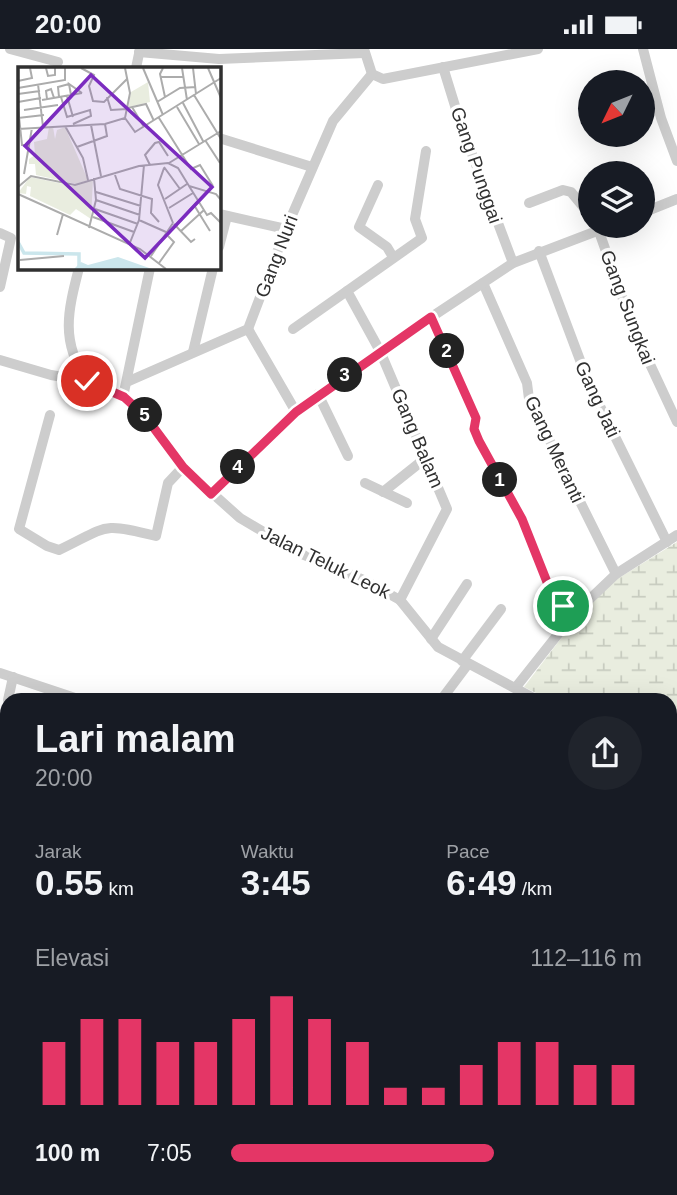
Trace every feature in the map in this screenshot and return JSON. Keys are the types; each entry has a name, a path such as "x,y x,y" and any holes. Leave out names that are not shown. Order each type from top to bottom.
{"street":[{"path":"10,49 60,65"},
{"path":"49,49 60,65"},
{"path":"140,51 176,52 219,59 364,51 372,74 383,79 538,49"},
{"path":"643,49 661,118 677,161"},
{"name":"Gang Punggai","path":"443,67 460,122 513,263"},
{"name":"Gang Nuri","path":"248,328 286,229 333,121 372,74"},
{"path":"220,138 313,167"},
{"path":"293,329 422,238 415,219 426,151"},
{"path":"378,185 359,227 387,247 393,257"},
{"path":"528,203 563,190 571,192 578,200"},
{"path":"655,208 677,199"},
{"path":"220,239 223,215 286,229"},
{"path":"0,233 12,238 0,287"},
{"path":"211,494 318,394 513,263 578,236"},
{"name":"Gang Sungkai","path":"605,238 634,330 674,407 677,422"},
{"name":"Gang Jati","path":"539,251 589,384 672,538"},
{"path":"79,269 68,310 69,340 87,381"},
{"path":"124,397 150,269"},
{"path":"194,352 213,269"},
{"name":"Gang Meranti","path":"483,283 527,383 529,399 616,574"},
{"name":"Gang Balam","path":"347,292 380,351 427,457 447,511 400,600"},
{"path":"431,317 476,418 474,429 479,441 522,519 547,582 563,606 574,614"},
{"path":"129,381 248,328 296,412"},
{"name":"Jalan Teluk Leok","path":"0,360 51,375 87,381 124,397 145,416 183,467 211,494 269,536 400,600 430,639 465,663 526,693"},
{"path":"318,394 348,456"},
{"path":"50,415 19,529 47,547 59,549 93,531 113,525 156,536 168,483 183,467"},
{"path":"383,492 427,457"},
{"path":"365,483 407,503"},
{"path":"516,687 574,614 616,574 672,538"},
{"path":"430,639 467,584"},
{"path":"445,693 501,609"},
{"path":"0,673 60,693"},
{"path":"10,693 13,677"}],"green space":[{"path":"677,542 677,693 536,693 524,687 575,620 614,581"}],"route":[{"path":"87,381 124,397 145,416 183,467 211,494 296,412 431,317 476,418 474,429 479,441 522,519 547,582 563,606"}]}
